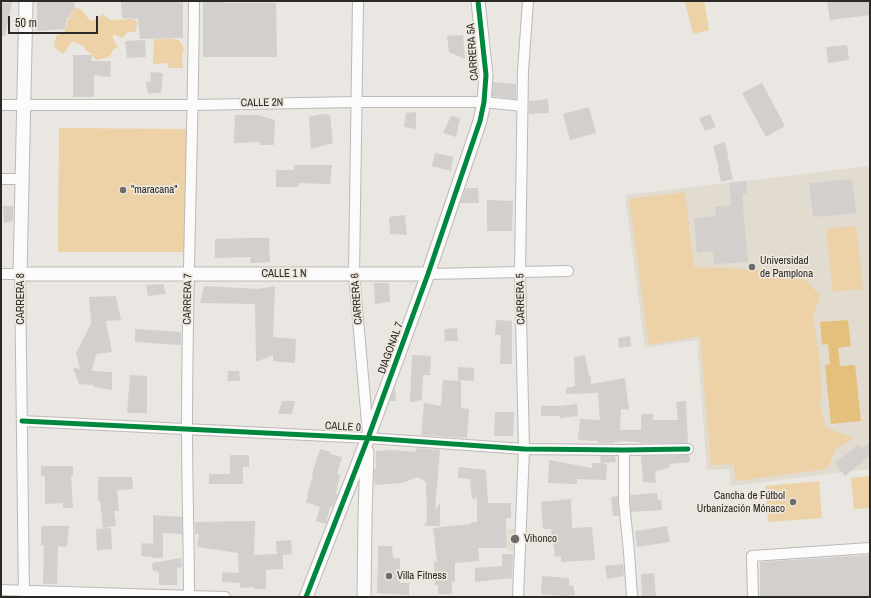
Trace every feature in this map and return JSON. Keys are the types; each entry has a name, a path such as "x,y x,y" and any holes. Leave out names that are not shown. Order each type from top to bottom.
{"street":[{"name":"CARRERA 8","path":"24,594 20,274 26,1"},
{"name":"CARRERA 7","path":"189,596 187,429 188,275 193,105 194,1"},
{"name":"CARRERA 6","path":"358,1 354,274 368,438 365,503 364,597"},
{"name":"CARRERA 5A","path":"478,1 486,70 484,102"},
{"name":"CARRERA 5","path":"518,597 524,449 520,272 522,106 528,1"},
{"name":"CALLE 2N","path":"1,105 484,102 522,106"},
{"name":"DIAGONAL 7","path":"306,597 368,438 428,274 477,131 484,102"},
{"path":"1,179 22,179"},
{"name":"CALLE 1 N","path":"1,274 428,274 568,271"},
{"name":"CALLE 0","path":"22,421 368,438 524,449 688,449"},
{"path":"624,450 624,502 632,597"},
{"path":"753,597 752,556 870,548"},
{"path":"1,590 24,594 225,597"}],"shaded area":[{"path":"685,1 704,1 709,30 693,34"},
{"path":"78,8 82,10 90,21 97,19 103,14 110,20 131,19 137,21 136,32 128,32 122,38 113,34 113,39 118,47 114,49 109,57 96,60 88,51 85,50 85,47 75,42 72,42 63,54 54,47 56,36 65,30 68,18 71,19 71,11"},
{"path":"154,39 179,40 184,48 182,58 183,68 168,68 169,63 153,64"},
{"name":"\"maracana\"","path":"59,128 188,129 187,252 58,252"},
{"name":"Universidad de Pamplona","path":"870,166 870,469 731,486 729,469 707,470 697,340 645,348 625,195"},
{"path":"685,192 694,267 767,270 801,275 820,296 813,317 819,354 822,392 820,404 825,427 853,438 836,449 827,469 735,481 734,464 711,465 700,336 649,345 629,199"},
{"path":"856,226 863,289 833,292 826,229"},
{"path":"848,320 851,346 838,348 840,366 855,365 861,421 831,424 825,365 830,364 828,344 822,345 820,322"},
{"path":"870,476 870,508 854,509 851,478"},
{"name":"Cancha de Fútbol Urbanización Mónaco","path":"819,481 822,518 768,522 765,486"},
{"path":"519,528 518,551 508,551 508,529"}],"building":[{"path":"37,1 74,1 75,9 71,11 70,18 67,17 65,29 37,31"},
{"path":"121,1 183,1 183,38 140,39 138,19 122,18"},
{"path":"203,1 225,1 225,3 276,3 277,57 203,57"},
{"path":"827,1 870,1 870,15 830,20"},
{"path":"12,2 5,36 1,35 1,3"},
{"path":"463,35 465,59 449,52 447,36"},
{"path":"145,40 146,57 127,58 125,41"},
{"path":"847,45 849,60 828,63 826,47"},
{"path":"73,55 92,55 91,61 111,61 110,77 94,75 94,97 73,97"},
{"path":"151,72 163,73 161,93 148,94 146,82 150,82"},
{"path":"493,82 516,84 516,99 492,96"},
{"path":"762,83 785,126 766,137 742,93"},
{"path":"548,99 549,113 529,114 529,101"},
{"path":"589,107 596,133 570,140 563,114"},
{"path":"416,112 416,129 404,127 406,113"},
{"path":"322,114 330,115 333,143 311,149 309,117"},
{"path":"710,114 716,127 705,131 699,118"},
{"path":"235,115 258,115 275,120 274,145 259,145 260,142 234,143"},
{"path":"451,116 460,118 456,137 443,133"},
{"path":"725,142 733,179 721,182 713,146"},
{"path":"435,153 453,157 451,171 432,166"},
{"path":"294,165 332,165 330,184 298,183 299,187 276,187 276,170 294,170"},
{"path":"852,179 856,213 813,217 809,183"},
{"path":"746,181 747,193 742,194 748,262 714,264 713,251 697,253 694,218 716,216 715,207 731,205 729,183"},
{"path":"466,188 478,188 479,203 460,203"},
{"path":"487,200 513,201 512,231 487,231"},
{"path":"3,206 13,206 13,221 4,223"},
{"path":"405,215 407,235 390,234 389,217"},
{"path":"269,238 270,262 250,263 251,257 215,258 215,239"},
{"path":"374,283 389,283 390,302 375,304"},
{"path":"163,284 166,294 148,296 146,285"},
{"path":"204,286 258,289 275,286 273,337 296,339 295,363 273,361 273,355 256,362 255,304 200,303"},
{"path":"116,296 121,320 106,321 112,352 96,354 92,371 112,372 112,390 94,387 94,385 79,384 73,368 80,369 76,353 91,324 89,297"},
{"path":"496,320 512,321 512,364 500,364 501,335 495,335"},
{"path":"457,328 458,341 445,341 444,329"},
{"path":"135,329 181,332 181,345 135,342"},
{"path":"630,336 631,346 619,348 618,338"},
{"path":"412,355 431,356 430,375 423,375 422,400 410,402"},
{"path":"585,355 589,376 591,376 591,384 625,378 629,410 621,409 620,430 641,430 641,414 653,414 653,420 678,420 676,402 686,401 688,443 640,443 620,441 614,443 598,443 598,441 578,440 580,419 600,420 598,393 566,394 566,388 575,386 574,357"},
{"path":"458,367 474,368 474,381 458,380"},
{"path":"228,371 239,371 240,381 227,381"},
{"path":"130,375 147,376 147,413 127,413"},
{"path":"443,380 461,381 461,408 469,409 467,438 421,435 424,403 441,406"},
{"path":"395,387 396,401 390,401"},
{"path":"282,401 295,401 292,414 278,414"},
{"path":"577,404 578,416 560,418 560,416 541,416 541,406"},
{"path":"495,412 514,412 513,436 494,436"},
{"path":"870,442 870,455 845,476 835,463 859,444 862,448"},
{"path":"417,448 440,450 435,510 440,503 440,526 424,526 427,521 426,482 418,477 402,483 375,485 374,469 376,469 376,451 392,450 415,452"},
{"path":"320,449 330,452 330,454 342,457 337,474 340,475 336,493 338,494 332,507 330,507 326,524 316,521 320,507 306,502 312,474"},
{"path":"230,455 249,455 249,467 243,467 243,484 209,484 209,474 230,474"},
{"path":"689,455 690,462 669,464 670,467 655,471 656,483 643,482 641,456"},
{"path":"600,456 615,456 616,462 601,463"},
{"path":"549,460 592,468 592,463 607,464 606,480 577,479 577,484 548,483"},
{"path":"41,466 73,466 73,476 71,476 73,508 63,508 63,503 45,504 45,476 41,476"},
{"path":"459,467 486,470 488,503 511,503 511,518 506,518 507,548 478,548 479,561 455,563 455,582 452,582 452,594 438,594 438,585 435,585 434,562 437,562 433,528 477,522 477,498 472,499 470,479 458,478"},
{"path":"98,477 132,477 133,489 117,490 119,511 114,511 116,526 103,528 100,501 98,501"},
{"path":"657,493 658,500 661,500 662,510 631,512 630,495"},
{"path":"618,496 619,516 613,516 611,497"},
{"path":"571,499 572,528 592,527 595,560 561,562 561,556 555,557 551,529 543,529 541,502"},
{"path":"153,515 182,517 182,534 163,533 163,558 141,556 142,543 153,544"},
{"path":"255,521 254,555 277,554 276,541 291,540 292,554 283,555 283,569 266,570 266,589 254,589 254,587 240,588 240,583 222,582 222,572 239,573 238,553 197,547 199,534 195,534 195,522"},
{"path":"41,526 69,526 67,547 58,546 57,584 43,584 44,545 41,545"},
{"path":"667,526 670,542 637,547 635,531"},
{"path":"111,528 112,549 97,550 96,529"},
{"path":"378,546 392,546 393,558 400,558 400,583 409,583 409,595 377,593"},
{"path":"502,554 513,554 512,578 475,582 475,568 502,566"},
{"path":"870,555 870,597 760,597 760,562"},
{"path":"181,558 182,567 177,568 177,585 159,585 159,573 157,573 157,571 153,571 152,563"},
{"path":"623,564 624,576 607,579 605,566"},
{"path":"654,573 656,597 642,597 641,574"},
{"path":"542,576 569,578 569,586 573,585 575,595 566,596 541,594"}],"cycle path":[{"path":"306,597 368,438 428,274 480,121 484,102 486,75 478,1"},
{"path":"22,421 368,438 524,449 688,449"}],"place":[{"name":"\"maracana\"","path":"123,190"},
{"name":"Universidad de Pamplona","path":"752,267"},
{"name":"Cancha de Fútbol Urbanización Mónaco","path":"793,502"},
{"name":"Vihonco","path":"515,539"},
{"name":"Villa Fitness","path":"389,576"}]}
